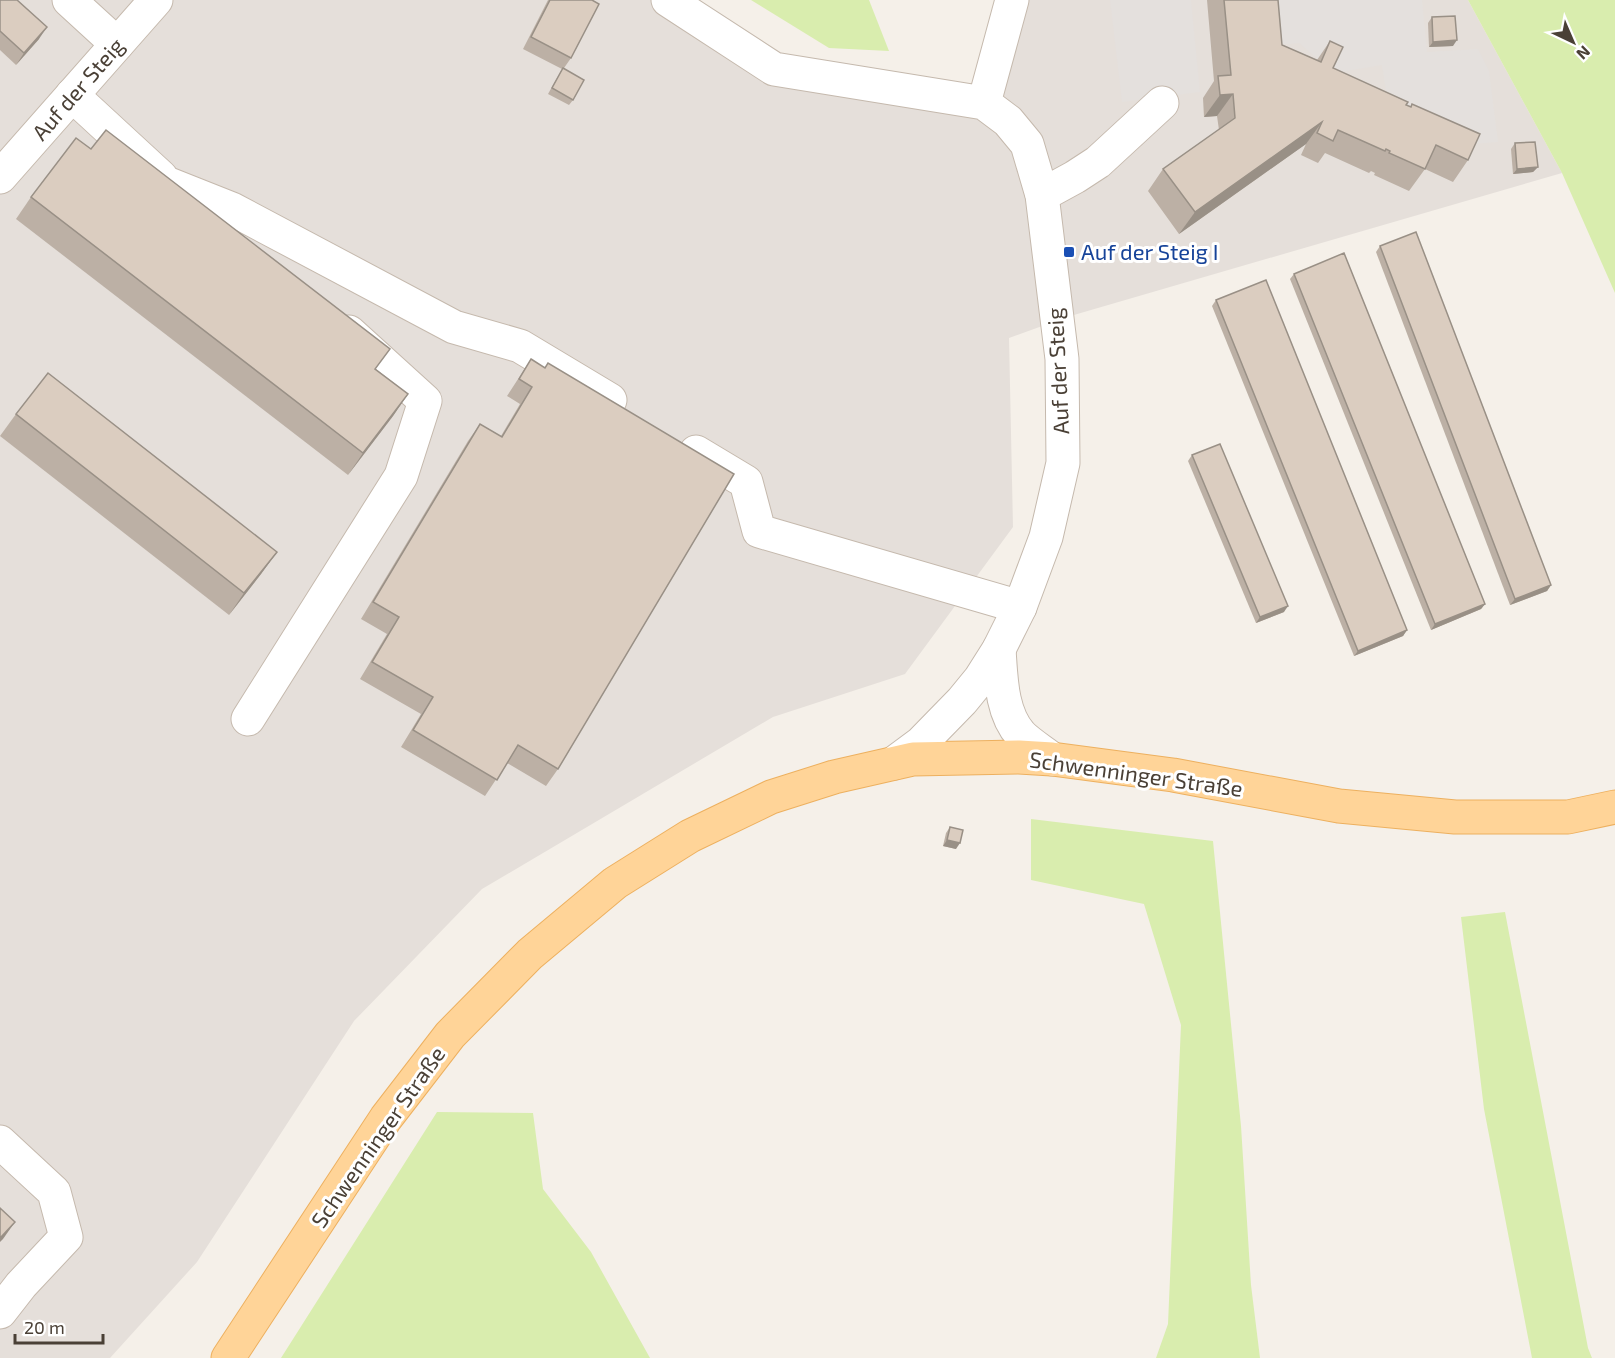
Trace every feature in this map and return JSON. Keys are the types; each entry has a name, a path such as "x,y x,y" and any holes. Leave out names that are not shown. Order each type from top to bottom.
{"main road":[{"name":"Schwenninger Straße","path":"228,1358 386,1118 450,1035 530,954 615,883 690,836 771,797 834,777 913,759 1019,757 1052,759 1173,775 1340,806 1455,817 1568,817 1615,807"}],"street":[{"path":"69,0 117,44"},
{"name":"Auf der Steig","path":"0,177 156,0"},
{"name":"Auf der Steig","path":"668,0 774,69 984,103 1008,121 1028,144 1042,195 1062,359 1063,463 1046,537 1020,607 999,649 980,679 962,701 921,743 894,763"},
{"path":"984,103 1012,0"},
{"path":"72,95 169,184 260,258"},
{"path":"1042,195 1098,162 1162,103"},
{"path":"169,184 232,209 454,327 520,346 633,414"},
{"path":"248,719 401,476 425,401 324,309"},
{"path":"674,439 746,482 759,531 1020,607"},
{"path":"999,649 1002,697 1008,711 1020,735 1052,759"},
{"path":"0,1142 54,1192 66,1237 21,1285 0,1312"}],"shaded area":[{"path":"0,0 668,0 774,69 984,103 1017,0 1468,0 1562,173 1067,317 1009,338 1013,527 905,674 773,717 482,889 354,1021 197,1262 110,1358 0,1358"},
{"path":"1110,0 1191,0 1200,92 1122,102"},
{"path":"1272,0 1422,0 1427,52 1478,49 1489,71 1498,142 1460,145 1389,110 1382,65 1334,73 1299,43 1276,45"}],"green space":[{"path":"751,0 869,0 889,51 829,48"},
{"path":"1468,0 1615,0 1615,293 1562,173"},
{"path":"1031,819 1213,841 1241,1126 1251,1285 1260,1358 1156,1358 1168,1324 1181,1025 1144,904 1031,880"},
{"path":"1505,912 1588,1348 1592,1358 1532,1358 1484,1109 1461,917"},
{"path":"437,1112 533,1113 543,1189 591,1252 650,1358 281,1358"}],"building":[{"path":"0,0 17,0 47,27 24,53 0,31"},
{"path":"550,0 592,0 599,4 571,58 531,37"},
{"path":"1224,0 1278,0 1282,45 1321,62 1330,41 1343,47 1333,68 1408,102 1406,105 1411,107 1412,104 1480,134 1468,160 1436,145 1425,169 1389,153 1390,151 1386,149 1385,151 1338,130 1333,141 1317,133 1322,122 1195,212 1163,169 1235,118 1233,94 1220,95 1218,76 1231,75"},
{"path":"1455,16 1457,40 1433,42 1432,17"},
{"path":"563,68 584,80 573,100 552,88"},
{"path":"106,130 390,349 375,369 408,394 363,453 31,197 76,138 91,149"},
{"path":"1535,142 1538,167 1517,169 1515,143"},
{"path":"1416,232 1551,585 1515,599 1380,246"},
{"path":"1344,253 1485,604 1435,624 1294,274"},
{"path":"1266,280 1407,630 1358,651 1216,300"},
{"path":"531,359 545,368 548,363 734,474 558,769 518,745 497,780 413,730 433,697 372,662 399,617 373,602 480,424 502,437 532,387 519,379"},
{"path":"48,373 277,552 244,593 16,414"},
{"path":"1220,444 1288,606 1260,617 1192,455"},
{"path":"950,827 963,830 960,843 947,840"},
{"path":"0,1208 15,1222 0,1238"}],"place":[{"name":"Auf der Steig I","path":"1069,252"}]}
